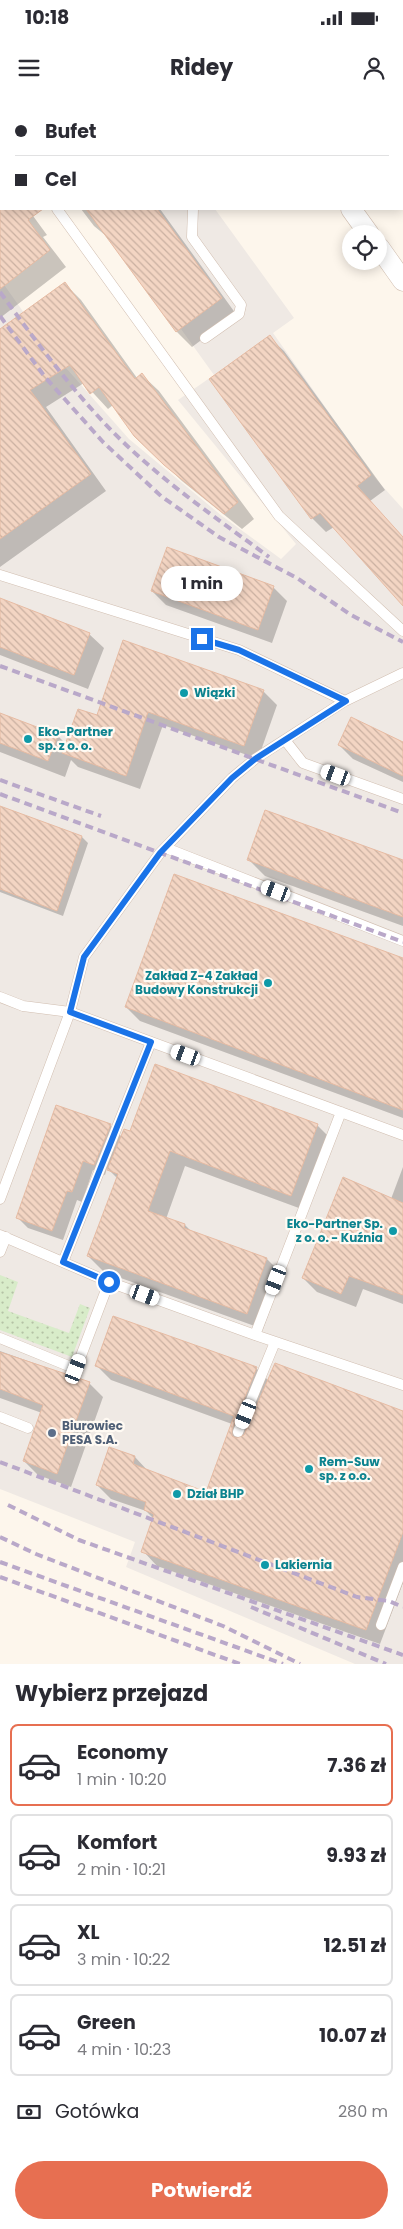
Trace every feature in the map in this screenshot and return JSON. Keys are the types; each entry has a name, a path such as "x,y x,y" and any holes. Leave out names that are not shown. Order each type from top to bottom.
{"street":[{"path":"352,210 363,225"},
{"path":"387,258 403,281"}],"lane":[{"path":"58,210 279,516 403,631"},
{"path":"192,210 192,236 241,304 239,314 205,338"},
{"path":"0,575 239,650 346,701"},
{"path":"0,1199 70,1012 84,957 166,848 232,778 255,759 346,701 403,674"},
{"path":"284,740 303,763 403,799"},
{"path":"166,848 403,941"},
{"path":"0,997 23,1006 70,1012 403,1135"},
{"path":"63,1262 151,1042"},
{"path":"255,1335 341,1112"},
{"path":"0,1252 3,1236 109,1282 255,1335 403,1385"},
{"path":"0,1338 76,1369 109,1282"},
{"path":"238,1432 275,1342"},
{"path":"0,1417 28,1428"},
{"path":"381,1625 403,1567"}],"shaded area":[{"path":"158,210 216,210 294,318 273,333 376,479 403,509 403,1664 355,1664 126,1567 135,1542 0,1489 0,279 51,351 129,439 222,516 281,559 296,544 178,400 214,375 181,329 176,332 114,247 160,213"}],"green space":[{"path":"0,1275 18,1282 8,1311 69,1333 80,1304 90,1308 72,1357 0,1330"}],"building":[{"path":"0,210 42,210 28,220 50,250 0,289"},
{"path":"87,210 158,210 222,298 176,332"},
{"path":"65,282 135,379 142,373 238,502 224,514 164,465 134,436 99,387 90,394 70,365 30,390 91,474 0,539 0,329"},
{"path":"270,335 371,475 357,486 403,537 403,606 320,513 311,519 209,379"},
{"path":"167,547 274,586 258,630 151,591"},
{"path":"0,598 90,633 74,675 0,647"},
{"name":"Wiązki","path":"123,640 264,690 244,746 148,712 126,776 62,753 78,709 97,715"},
{"name":"Eko-Partner sp. z o. o.","path":"0,713 58,735 48,761 0,743"},
{"path":"351,717 403,742 403,776 338,745"},
{"path":"0,806 82,836 57,911 0,889"},
{"path":"265,810 403,860 403,917 247,860"},
{"name":"Zakład Z-4 Zakład Budowy Konstrukcji","path":"174,874 403,958 403,1110 125,1007"},
{"path":"155,1064 318,1124 291,1196 170,1151 148,1211 185,1224 184,1228 267,1258 247,1314 87,1256 118,1174 107,1170 124,1129 130,1131"},
{"path":"56,1105 111,1124 94,1165 83,1161 72,1192 67,1191 52,1231 16,1218"},
{"path":"343,1177 403,1203 403,1295 349,1276 341,1294 302,1278"},
{"path":"113,1316 257,1367 232,1429 232,1436 236,1438 244,1435 275,1363 403,1411 403,1532 366,1630 141,1552 154,1514 144,1510 146,1502 96,1485 109,1447 135,1456 133,1464 206,1492 234,1416 95,1366"},
{"name":"Biurowiec PESA S.A.","path":"0,1352 90,1382 57,1474 23,1461 43,1405 0,1389"}],"railway":[{"path":"0,292 67,381 130,449 168,481 269,557"},
{"path":"0,316 45,377 103,442 161,496 219,537 297,578 351,615 403,642"},
{"path":"0,666 403,813"},
{"path":"0,780 101,816"},
{"path":"0,794 403,942"},
{"path":"0,1462 357,1597 389,1601 403,1607"},
{"path":"8,1505 79,1540 403,1655"},
{"path":"0,1537 36,1554 223,1626 300,1664"},
{"path":"0,1562 283,1664"},
{"path":"0,1577 240,1664"},
{"path":"251,1607 386,1664"}],"place":[{"name":"Wiązki","path":"184,693"},
{"name":"Eko-Partner sp. z o. o.","path":"28,739"},
{"name":"Zakład Z-4 Zakład Budowy Konstrukcji","path":"268,983"},
{"name":"Eko-Partner Sp. z o. o. - Kuźnia","path":"393,1231"},
{"name":"Biurowiec PESA S.A.","path":"52,1433"},
{"name":"Rem-Suw sp. z o.o.","path":"309,1469"},
{"name":"Dział BHP","path":"177,1494"},
{"name":"Lakiernia","path":"265,1565"}],"route":[{"path":"109,1282 63,1262 151,1042 70,1012 84,957 160,853 232,778 255,759 346,701 239,650 202,639"}]}
